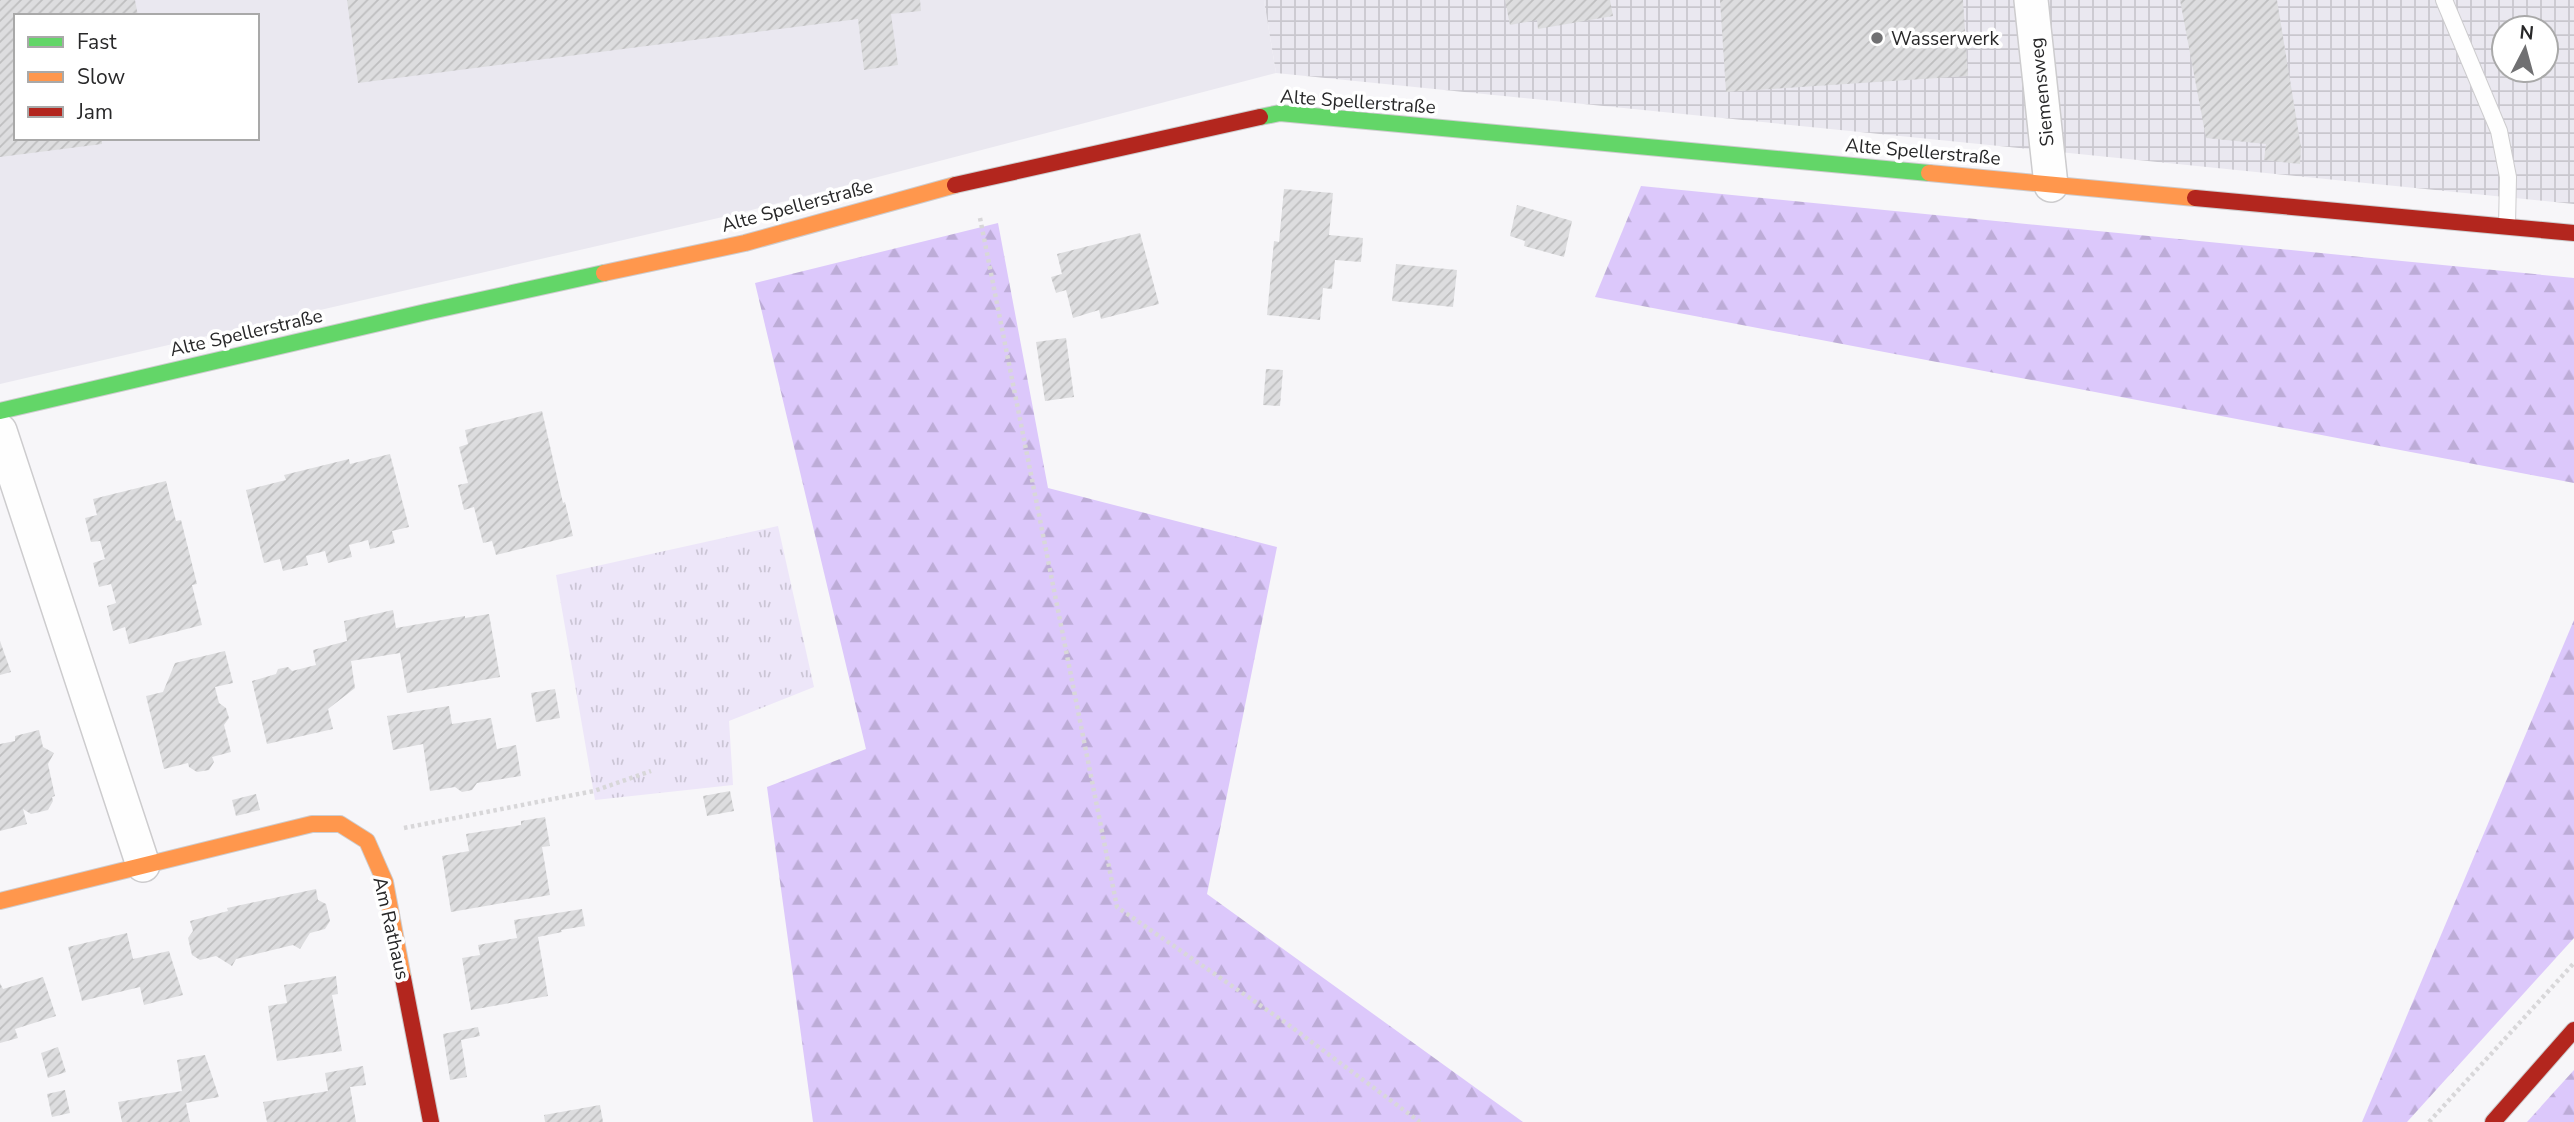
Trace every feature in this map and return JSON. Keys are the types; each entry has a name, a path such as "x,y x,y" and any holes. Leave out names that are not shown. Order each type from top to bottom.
{"street":[{"name":"Siemensweg","path":"2031,0 2051,185"},
{"name":"Alte Spellerstraße","path":"0,411 426,312 745,243 973,180 1280,113 2574,233"},
{"path":"0,431 143,865"},
{"path":"0,901 312,824 340,824 366,841"},
{"name":"Am Rathaus","path":"366,841 385,882 431,1122"},
{"path":"2493,1122 2574,1030"}],"lane":[{"path":"2444,0 2499,131 2508,177 2507,226"}],"path":[{"path":"973,180 1117,907 1286,1023 1420,1122"},
{"path":"366,841 402,828 594,791 651,771"},
{"path":"2430,1122 2574,963"}],"shaded area":[{"path":"0,0 1264,0 1276,73 740,213 0,384"},
{"path":"1264,0 2574,0 2574,204 1276,73"}],"green space":[{"path":"1641,186 2574,278 2574,483 1595,297"},
{"path":"998,223 1048,488 1277,547 1207,894 1523,1122 813,1122 767,787 866,749 755,283"},
{"path":"778,526 814,687 729,721 733,785 595,800 556,575"},
{"path":"2574,620 2574,938 2407,1122 2362,1122"},
{"path":"2574,1070 2574,1122 2527,1122"}],"building":[{"path":"0,0 135,0 138,14 14,14 14,140 102,140 102,144 0,157"},
{"path":"347,0 920,0 921,11 891,14 898,65 864,70 858,19 358,83"},
{"path":"1505,0 1610,0 1613,16 1538,29 1537,20 1510,25"},
{"name":"Wasserwerk","path":"1720,0 1963,0 1968,76 1726,92"},
{"path":"2180,0 2277,0 2301,147 2300,164 2264,160 2266,144 2206,138"},
{"path":"1284,189 1333,193 1329,235 1363,238 1361,262 1335,260 1332,289 1323,288 1320,320 1267,315 1274,241 1279,242"},
{"path":"1517,205 1572,221 1564,257 1524,246 1525,241 1510,236"},
{"path":"1140,233 1159,304 1101,319 1099,310 1073,318 1066,290 1056,293 1051,277 1062,274 1057,254"},
{"path":"1396,264 1457,270 1453,307 1392,301"},
{"path":"1066,338 1074,397 1045,401 1036,342"},
{"path":"1266,369 1283,370 1280,406 1263,405"},
{"path":"542,411 573,536 496,555 492,541 483,543 474,507 464,510 458,485 468,483 459,447 468,444 465,430"},
{"path":"390,454 409,527 392,531 395,543 370,549 368,540 349,545 352,557 328,563 325,551 306,556 308,565 283,571 280,559 264,563 246,490 286,480 284,475 349,459 350,464"},
{"path":"166,481 176,521 181,520 197,584 192,585 202,625 129,644 125,627 113,631 107,606 116,603 111,584 99,587 93,563 105,559 100,541 91,542 85,518 97,515 93,499"},
{"path":"393,610 396,628 489,614 500,677 407,693 400,653 351,661 355,688 328,709 333,729 267,744 252,681 276,674 278,669 288,667 292,671 316,665 313,650 347,641 344,621"},
{"path":"0,641 11,672 0,675"},
{"path":"225,651 233,683 215,687 219,703 226,708 229,718 224,725 231,752 212,757 214,762 209,770 197,772 189,767 188,763 164,769 146,696 163,692 175,663"},
{"path":"555,689 560,718 536,722 531,693"},
{"path":"449,706 452,724 491,718 497,749 516,745 521,776 477,783 472,790 462,792 455,787 430,791 423,744 393,750 387,716"},
{"path":"39,730 43,747 54,753 48,764 55,796 52,797 53,801 48,810 31,814 23,809 27,824 0,831 0,744 15,741 15,736"},
{"path":"730,791 734,811 707,816 703,796"},
{"path":"256,794 260,810 236,816 232,800"},
{"path":"545,817 550,846 542,847 550,895 451,912 442,856 469,851 466,834 521,825 521,821"},
{"path":"316,889 318,900 326,904 330,921 325,929 310,933 300,949 293,945 236,959 232,966 216,956 200,960 192,955 188,938 193,931 190,921 228,911 227,908"},
{"path":"582,909 585,926 538,937 548,996 471,1010 462,958 480,955 478,945 517,938 514,920"},
{"path":"127,933 133,959 169,951 183,995 144,1005 140,987 82,1001 68,947"},
{"path":"336,976 338,994 332,995 342,1051 277,1061 268,1006 287,1003 284,985"},
{"path":"43,977 56,1016 15,1029 18,1038 0,1043 0,983 3,989"},
{"path":"478,1027 480,1036 461,1040 467,1077 450,1080 443,1034"},
{"path":"58,1047 66,1072 48,1078 41,1053"},
{"path":"205,1055 219,1097 186,1103 190,1122 122,1122 118,1102 182,1091 177,1060"},
{"path":"363,1066 366,1085 350,1087 356,1122 267,1122 263,1102 328,1091 325,1073"},
{"path":"65,1090 70,1113 52,1117 47,1094"},
{"path":"600,1105 603,1122 545,1122 544,1115"}],"traffic: fast":[{"path":"1260,117 1280,113 1929,173"},
{"path":"0,411 604,273"}],"traffic: slow":[{"path":"1929,173 2195,198"},
{"path":"604,273 745,243 955,185"},
{"path":"0,901 312,824 340,824 367,841 385,882 403,978"}],"traffic: jam":[{"path":"955,185 1260,117"},
{"path":"2195,198 2574,233"},
{"path":"403,978 431,1122"},
{"path":"2493,1122 2574,1030"}],"place":[{"name":"Wasserwerk","path":"1877,38"}]}
